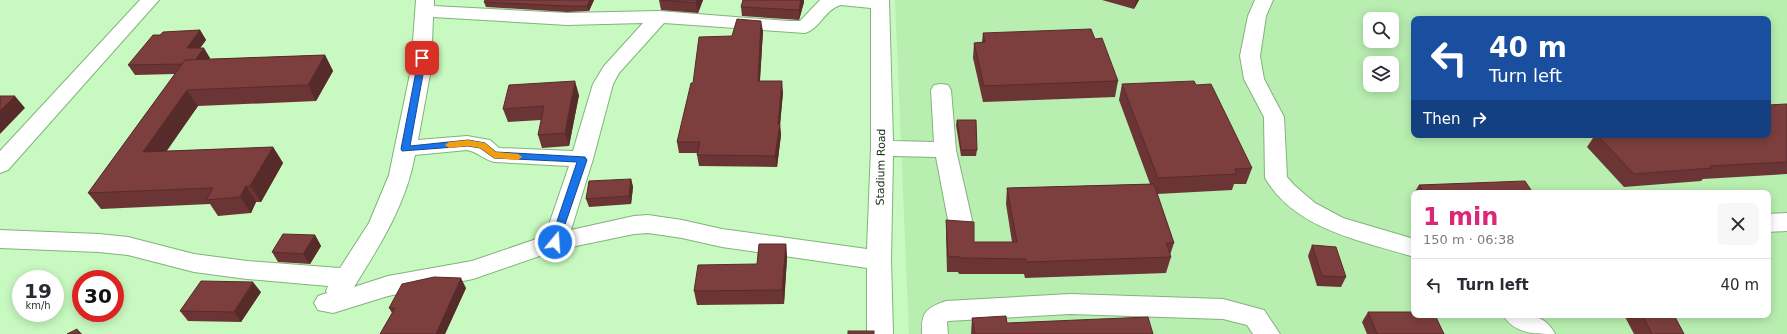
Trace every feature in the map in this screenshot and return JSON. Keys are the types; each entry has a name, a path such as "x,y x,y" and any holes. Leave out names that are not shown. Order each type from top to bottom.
{"street":[{"path":"0,165 150,0"},
{"path":"878,260 722,238 682,229 648,224 634,225 555,242 473,270 388,286 333,303 327,303 334,297 379,226 400,175 421,69 424,5 567,19 659,17 805,27 827,3 841,0 880,2"},
{"path":"1264,0 1258,16 1250,56 1254,79 1274,117 1276,178 1286,191 1307,208 1335,224 1411,247"},
{"name":"Stadium Road","path":"880,2 882,148 878,260 880,334"},
{"path":"555,242 582,160 603,84 611,70 659,17"},
{"path":"941,90 945,150 960,220"},
{"path":"405,149 468,143 482,145 494,155 582,160"},
{"path":"882,148 945,150"},
{"path":"1771,223 1787,222"},
{"path":"0,239 99,242 128,246 194,264 246,270 346,278"},
{"path":"935,334 934,320 939,314 946,311 1070,304 1223,309 1255,317 1267,334"},
{"path":"1520,318 1542,334"}],"shaded area":[{"path":"895,0 1787,0 1787,334 909,334"}],"building":[{"path":"485,0 590,0 587,6 566,6 484,2"},
{"path":"661,0 697,0 696,3"},
{"path":"743,0 801,0 799,10 741,7"},
{"path":"737,19 761,21 758,81 782,81 778,124 780,124 775,156 697,155 700,142 677,142 691,83 693,83 699,37 732,36"},
{"path":"1091,29 1095,39 1102,38 1118,81 984,86 974,43 985,42 983,33"},
{"path":"200,30 187,48 204,48 195,60 185,60 183,64 128,65 153,35 160,35 163,32"},
{"path":"325,55 308,85 187,90 143,152 273,147 250,186 246,186 240,197 206,200 213,188 88,193 185,60"},
{"path":"575,81 565,133 538,135 544,106 503,109 509,85"},
{"path":"1194,81 1196,85 1211,84 1252,168 1235,169 1237,174 1158,178 1122,84"},
{"path":"0,96 15,96 0,111"},
{"path":"1787,104 1787,162 1710,166 1712,168 1634,174 1600,138 1771,138 1771,105"},
{"path":"957,120 976,120 977,150 961,150"},
{"path":"631,179 629,196 586,199 589,181"},
{"path":"1525,181 1531,190 1422,190 1419,185"},
{"path":"1154,184 1174,243 1166,243 1171,257 1027,262 1026,259 960,258 948,256 946,220 974,222 974,242 1017,242 1007,188"},
{"path":"283,234 315,235 303,254 272,252"},
{"path":"759,244 786,244 782,290 694,291 698,265 757,264"},
{"path":"1312,245 1336,247 1346,277 1322,276"},
{"path":"434,277 461,278 436,334 380,334 395,308 389,308 402,284"},
{"path":"201,281 253,282 234,312 180,311"},
{"path":"1368,312 1411,312 1411,318 1436,318 1444,334 1377,334"},
{"path":"1006,316 1007,323 1148,317 1153,334 975,334 972,318"},
{"path":"1644,318 1676,318 1684,334 1652,334"},
{"path":"77,329 79,334 67,334"},
{"path":"848,331 874,331 874,334 848,334"}],"slow traffic":[{"path":"449,145 468,143 482,145 494,155 518,157"}],"route":[{"path":"422,58 405,149 468,143 482,145 494,155 582,160 555,242"}]}
